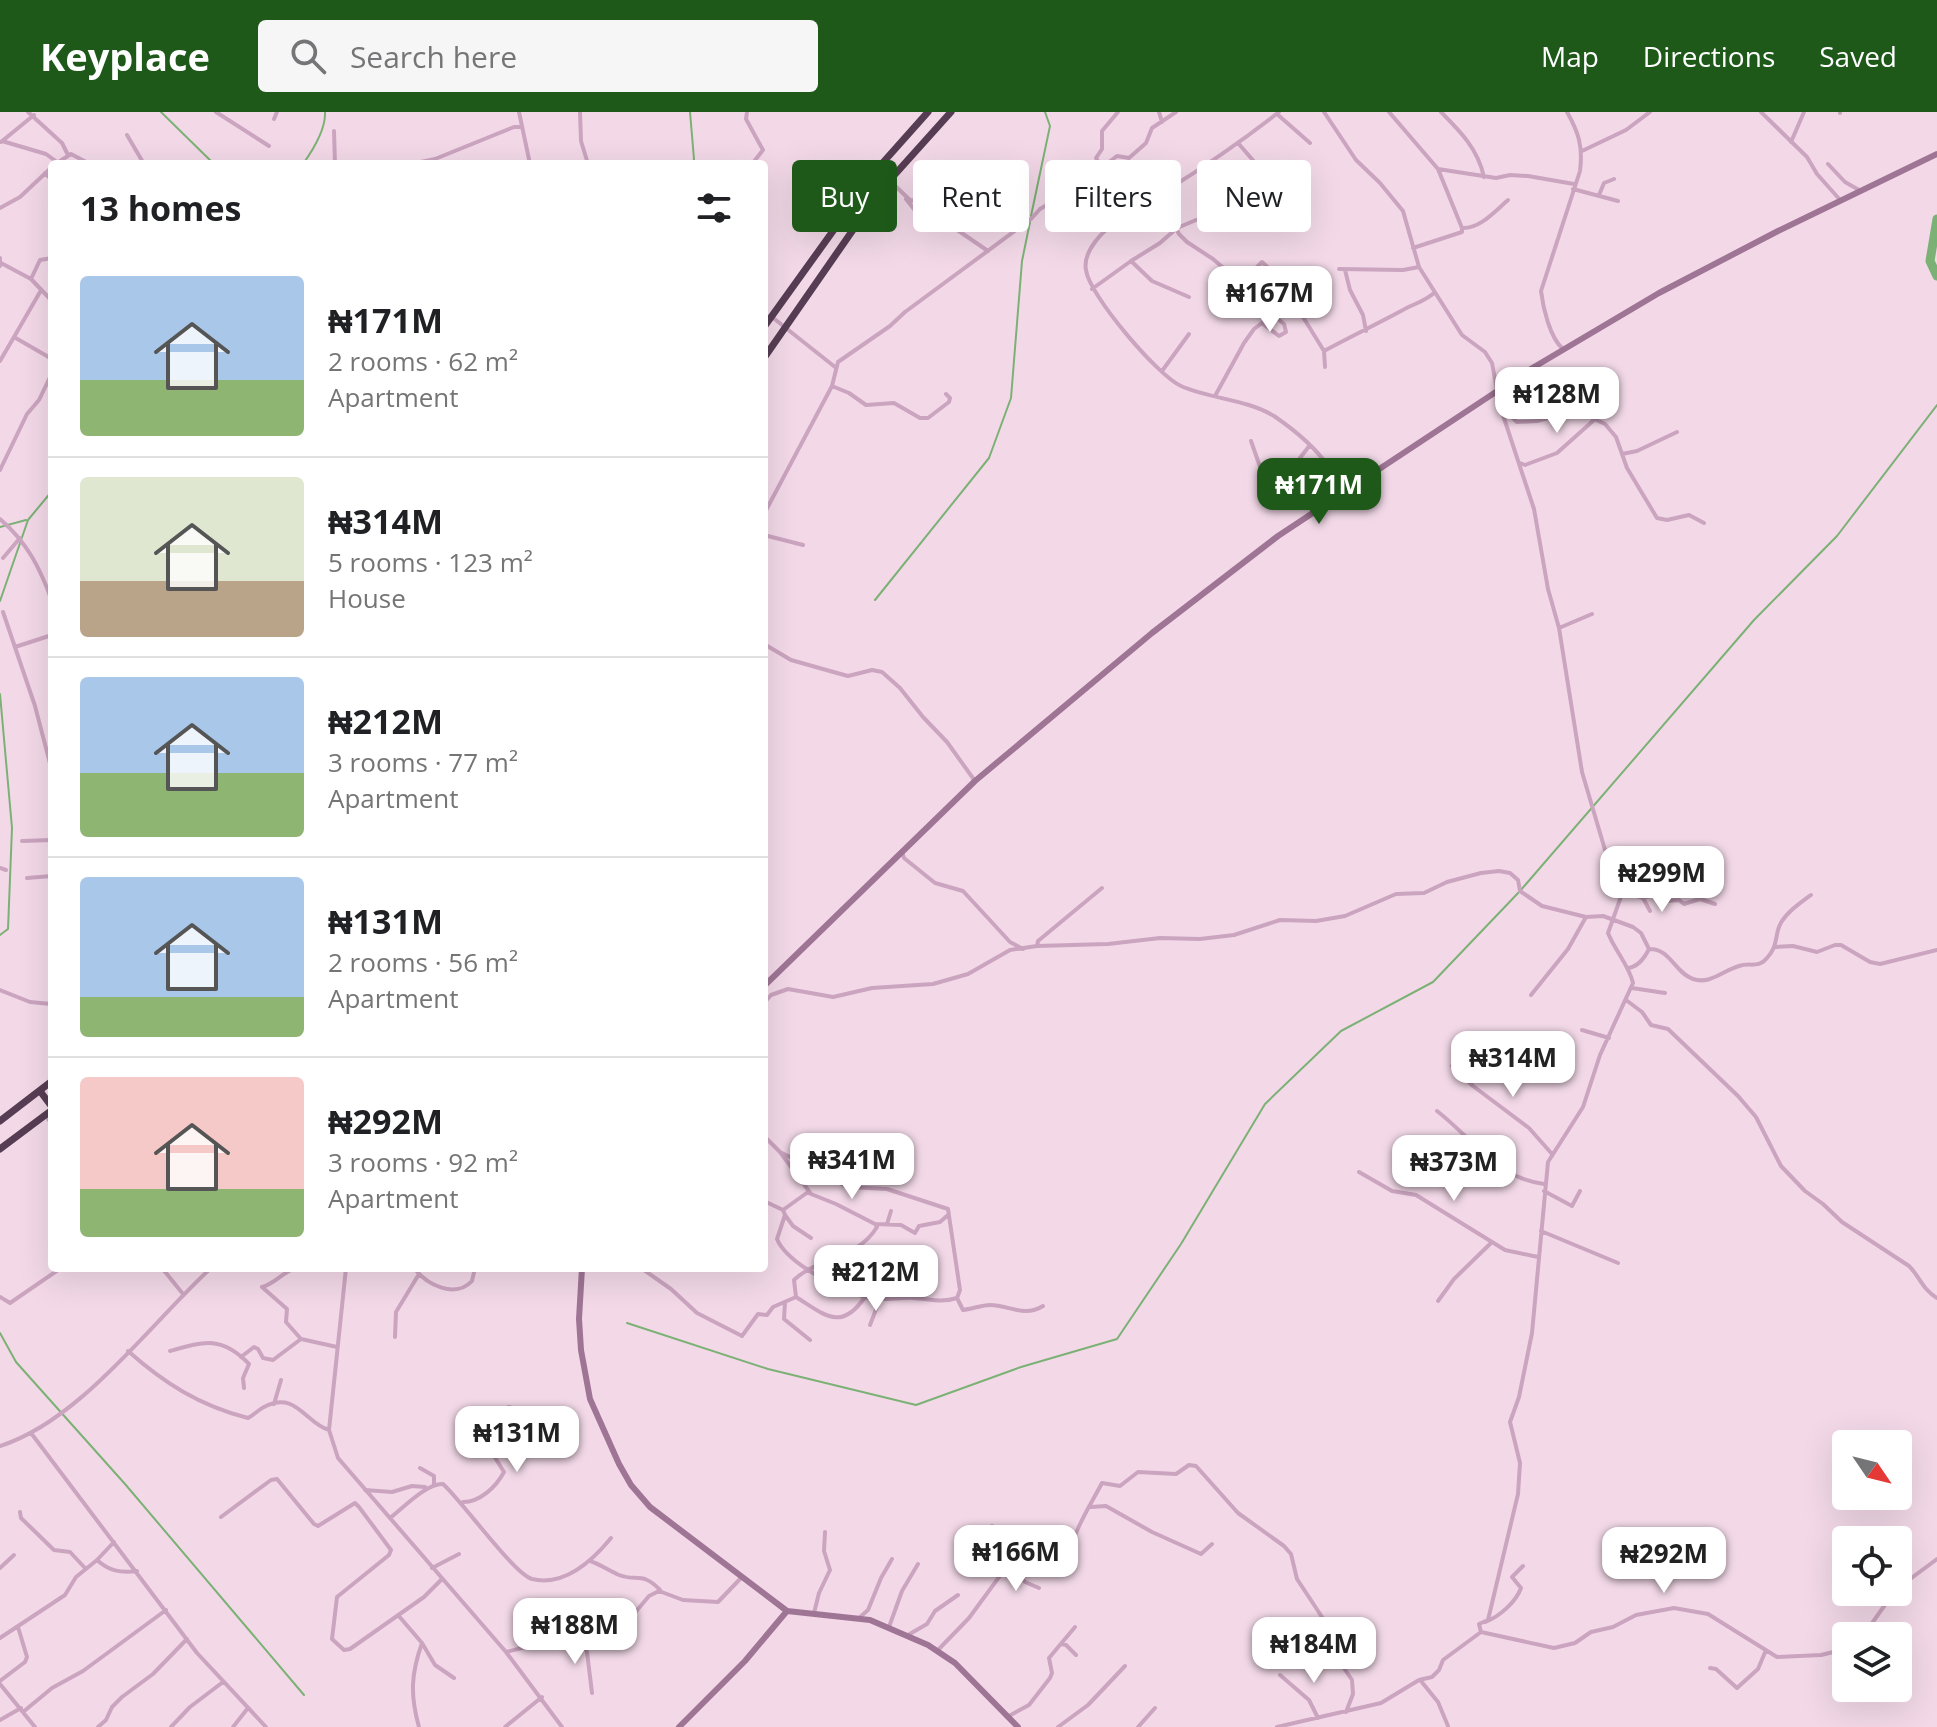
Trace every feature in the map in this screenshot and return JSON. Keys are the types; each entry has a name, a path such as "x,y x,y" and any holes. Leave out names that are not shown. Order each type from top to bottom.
{"highway":[{"path":"885,160 927,112"},
{"path":"897,171 951,112"},
{"path":"768,316 831,232"},
{"path":"768,352 850,232"},
{"path":"1,1119 48,1084"},
{"path":"40,1091 48,1107"},
{"path":"0,1149 48,1113"}],"street":[{"path":"216,112 269,146"},
{"path":"274,119 277,112"},
{"path":"519,112 529,160"},
{"path":"580,112 581,141 587,160"},
{"path":"747,112 746,119 763,150 755,160"},
{"path":"1097,160 1102,149 1102,131 1118,112"},
{"path":"1159,112 1162,122"},
{"path":"1111,160 1117,156 1129,158 1146,143 1152,128 1176,112"},
{"path":"1324,112 1356,160 1403,211 1419,267 1434,293 1462,335 1485,352 1492,363 1500,406 1534,509 1548,589 1559,628 1582,772 1608,860 1623,891 1643,898 1656,894 1667,901 1679,900 1684,904 1700,899 1715,904"},
{"path":"1389,112 1438,169 1462,228 1462,232 1413,248"},
{"path":"1441,112 1480,159 1484,177"},
{"path":"1563,349 1556,339 1541,291 1574,187 1582,151 1579,134 1567,112"},
{"path":"1582,151 1626,130 1650,112"},
{"path":"1761,112 1807,157 1841,201"},
{"path":"1791,142 1804,112"},
{"path":"1181,181 1278,113 1310,143"},
{"path":"1,142 31,114 62,143 68,155"},
{"path":"430,160 521,127"},
{"path":"334,131 335,160"},
{"path":"127,135 142,160"},
{"path":"1,142 46,154 51,160"},
{"path":"1238,143 1253,160"},
{"path":"61,160 71,154 82,160"},
{"path":"768,982 975,781 1228,573 1343,491 1563,349 1719,261 1936,157"},
{"path":"1828,164 1845,182 1861,192"},
{"path":"1438,169 1484,177 1528,176 1618,201"},
{"path":"0,208 20,197 48,170"},
{"path":"45,173 48,176"},
{"path":"1599,195 1604,183 1614,179"},
{"path":"897,186 921,218 950,225 988,251"},
{"path":"906,199 913,198"},
{"path":"1462,228 1468,229 1487,218 1508,200"},
{"path":"768,506 832,386 838,362 890,326 1045,206"},
{"path":"1105,232 1096,240 1085,261 1086,273 1092,289 1141,351 1178,385 1271,414 1310,445 1327,464 1343,491"},
{"path":"1092,289 1172,232"},
{"path":"1180,232 1187,242 1213,259 1254,298 1268,307 1270,317 1244,343 1215,396"},
{"path":"31,279 40,260 48,259"},
{"path":"1131,261 1152,281 1189,297"},
{"path":"0,262 31,279 48,298"},
{"path":"1241,283 1262,262 1276,275 1324,351 1325,367"},
{"path":"1366,331 1363,315 1342,269 1403,270 1419,267"},
{"path":"0,361 40,292"},
{"path":"1324,351 1423,302 1434,293"},
{"path":"1269,312 1290,295"},
{"path":"1262,323 1274,335 1286,332 1284,324 1269,312"},
{"path":"768,316 835,367"},
{"path":"1162,371 1189,334"},
{"path":"14,337 48,357"},
{"path":"0,470 27,414 39,400 48,381"},
{"path":"832,386 866,405 894,403 920,418 928,418 949,402 946,394"},
{"path":"1500,406 1517,422 1579,412 1612,429 1627,468 1657,518 1667,520 1689,515 1704,523"},
{"path":"1520,463 1525,465 1557,453 1594,420"},
{"path":"1622,454 1637,451 1677,432"},
{"path":"1251,441 1265,481 1272,490 1310,445"},
{"path":"0,519 20,538 34,558 48,591"},
{"path":"768,536 803,545"},
{"path":"3,558 20,538"},
{"path":"3,612 35,706 48,756"},
{"path":"1559,628 1592,614"},
{"path":"15,647 48,636"},
{"path":"768,646 791,660 848,676 872,670 882,672 947,742 975,781"},
{"path":"22,841 48,840"},
{"path":"902,850 904,858 935,883 963,891 1010,942 1023,949"},
{"path":"0,868 6,870"},
{"path":"768,998 788,989 833,997 872,988 933,984 968,974 1010,950 1037,946 1108,944 1160,938 1200,939 1234,935 1280,920 1323,920 1353,914 1396,894 1424,893 1447,882 1499,871 1510,873 1518,880 1520,891 1542,906 1586,917 1612,918 1641,933 1649,949"},
{"path":"27,878 48,876"},
{"path":"1037,946 1038,941 1102,888"},
{"path":"1479,1624 1488,1620 1518,1494 1520,1463 1510,1422 1527,1365 1544,1184 1552,1154 1583,1107 1600,1055 1633,983 1608,933 1623,891"},
{"path":"1649,949 1662,951 1689,977 1704,980 1740,965 1754,967 1765,961 1775,947 1778,928 1784,918 1811,895"},
{"path":"1643,898 1650,911"},
{"path":"1531,995 1568,949 1586,917"},
{"path":"1775,947 1793,946 1817,952 1841,945 1870,962 1880,964 1937,950"},
{"path":"1627,968 1633,968 1649,949"},
{"path":"1632,988 1665,993"},
{"path":"0,990 30,1002 48,1004"},
{"path":"1626,1000 1642,1012 1651,1025 1668,1029 1738,1096 1756,1117 1781,1166 1805,1191 1842,1222 1909,1266 1918,1275 1924,1289 1937,1298"},
{"path":"1582,1030 1609,1038"},
{"path":"1452,1066 1473,1086 1529,1128 1552,1154"},
{"path":"1437,1111 1500,1167 1528,1182 1544,1184"},
{"path":"768,1140 808,1192 875,1224 906,1227 915,1233 919,1226 940,1222 948,1215"},
{"path":"780,1152 848,1187 899,1193 948,1209 960,1290 957,1298 963,1310 992,1305 1021,1312 1035,1311 1043,1306"},
{"path":"1359,1172 1392,1191 1416,1195 1505,1250 1538,1257"},
{"path":"1544,1191 1572,1206 1580,1191"},
{"path":"808,1192 784,1213 778,1234 778,1243 807,1268 865,1297 937,1301 957,1298"},
{"path":"768,1202 781,1207 793,1226 811,1238"},
{"path":"887,1224 891,1211"},
{"path":"796,1297 794,1280 807,1268 838,1259 857,1247 872,1235 877,1227 875,1224"},
{"path":"1541,1231 1618,1263"},
{"path":"1438,1301 1454,1279 1491,1243"},
{"path":"0,1297 10,1303 55,1272"},
{"path":"165,1272 183,1294"},
{"path":"0,1446 31,1433 73,1405 207,1272"},
{"path":"287,1272 272,1285 262,1288 287,1309 286,1322 301,1339 337,1347"},
{"path":"346,1272 329,1430 338,1458 506,1652 562,1727"},
{"path":"395,1337 396,1312 419,1274 444,1289 462,1289 472,1281 474,1272"},
{"path":"582,1272 581,1350 590,1399 619,1464 631,1485 650,1507 787,1611 859,1618 908,1635 937,1651 955,1663 1016,1726"},
{"path":"647,1272 671,1289 690,1309 739,1335 745,1334 758,1314 767,1315 773,1307 796,1297"},
{"path":"796,1297 830,1318 838,1319 853,1312 865,1297"},
{"path":"870,1325 880,1299"},
{"path":"785,1302 784,1319 810,1340"},
{"path":"241,1357 254,1347 263,1358 273,1360 301,1339"},
{"path":"170,1351 214,1341 248,1361 250,1367 243,1378 244,1388"},
{"path":"128,1351 197,1402 248,1418 265,1406 291,1404 329,1430"},
{"path":"274,1404 281,1380"},
{"path":"463,1502 474,1501 488,1492 504,1472 474,1424 489,1412 510,1407"},
{"path":"31,1433 187,1639 266,1727"},
{"path":"937,1651 954,1637 996,1580 1009,1568 1044,1559 1073,1541 1079,1522 1091,1507 1102,1483 1120,1486 1138,1472 1176,1474 1189,1465 1196,1466 1238,1513 1291,1554 1297,1579 1322,1617 1329,1646 1352,1680 1353,1694 1346,1712"},
{"path":"420,1468 434,1476 434,1484"},
{"path":"221,1517 271,1480 277,1479 318,1526 355,1503 391,1550 389,1555 337,1597 332,1639 344,1650 350,1649 424,1597 442,1579"},
{"path":"365,1490 392,1492 412,1486 443,1484 463,1502 516,1568 532,1579 571,1574 590,1561 611,1538"},
{"path":"390,1518 428,1486"},
{"path":"1091,1507 1106,1506 1201,1554 1212,1544"},
{"path":"20,1512 21,1518 54,1550 70,1552 85,1568"},
{"path":"992,1526 981,1544 1025,1582 1039,1588"},
{"path":"813,1615 830,1570 824,1551 825,1532"},
{"path":"0,1638 65,1595 85,1568 114,1542"},
{"path":"432,1568 459,1554"},
{"path":"0,1568 14,1555"},
{"path":"859,1618 868,1610 892,1559"},
{"path":"1912,1578 1937,1559"},
{"path":"97,1560 109,1570 125,1573 137,1571"},
{"path":"590,1561 620,1576 652,1581 662,1591 683,1600 718,1602 741,1578"},
{"path":"889,1627 902,1591 918,1564"},
{"path":"1479,1624 1492,1620 1518,1595 1521,1588 1512,1577 1523,1566"},
{"path":"506,1652 609,1630 633,1615 654,1592 662,1591"},
{"path":"908,1635 927,1624 935,1611 958,1595"},
{"path":"1277,1727 1381,1703 1419,1680 1432,1677 1445,1658 1481,1632 1554,1648 1575,1643 1591,1632 1613,1627 1636,1615 1674,1608 1708,1614 1777,1657 1832,1652"},
{"path":"0,1720 22,1710 83,1671 166,1610"},
{"path":"679,1727 736,1670 787,1611"},
{"path":"398,1615 422,1643 435,1665 454,1678"},
{"path":"1479,1624 1481,1632"},
{"path":"18,1627 27,1657 0,1683 35,1727"},
{"path":"1007,1717 1029,1705 1052,1676 1049,1658 1075,1627"},
{"path":"580,1635 587,1652 592,1693"},
{"path":"98,1727 122,1697 153,1674 187,1639"},
{"path":"419,1727 412,1697 412,1681 413,1664 422,1643"},
{"path":"1061,1644 1076,1655"},
{"path":"1710,1668 1716,1669 1737,1688 1758,1669 1766,1650"},
{"path":"1058,1727 1093,1701 1125,1666"},
{"path":"1280,1675 1309,1700 1318,1718"},
{"path":"1419,1680 1424,1682 1438,1702 1448,1726"},
{"path":"171,1727 190,1707 223,1682"},
{"path":"505,1727 542,1697"},
{"path":"233,1727 248,1708"},
{"path":"1138,1727 1155,1708"}],"waterway":[{"path":"161,112 210,160"},
{"path":"306,160 321,133 325,112"},
{"path":"690,112 694,160"},
{"path":"1031,216 1050,126 1045,112"},
{"path":"1937,219 1930,261 1937,276"},
{"path":"875,600 989,458 1011,398 1022,261 1030,222"},
{"path":"627,1323 768,1369 916,1405 1021,1367 1117,1339 1181,1244 1265,1104 1341,1031 1433,982 1520,891 1754,620 1837,536 1937,405"},
{"path":"0,601 28,520 48,496"},
{"path":"0,527 26,520"},
{"path":"0,694 12,828 8,929 0,935"},
{"path":"0,1333 16,1362 125,1484 304,1695"}]}
